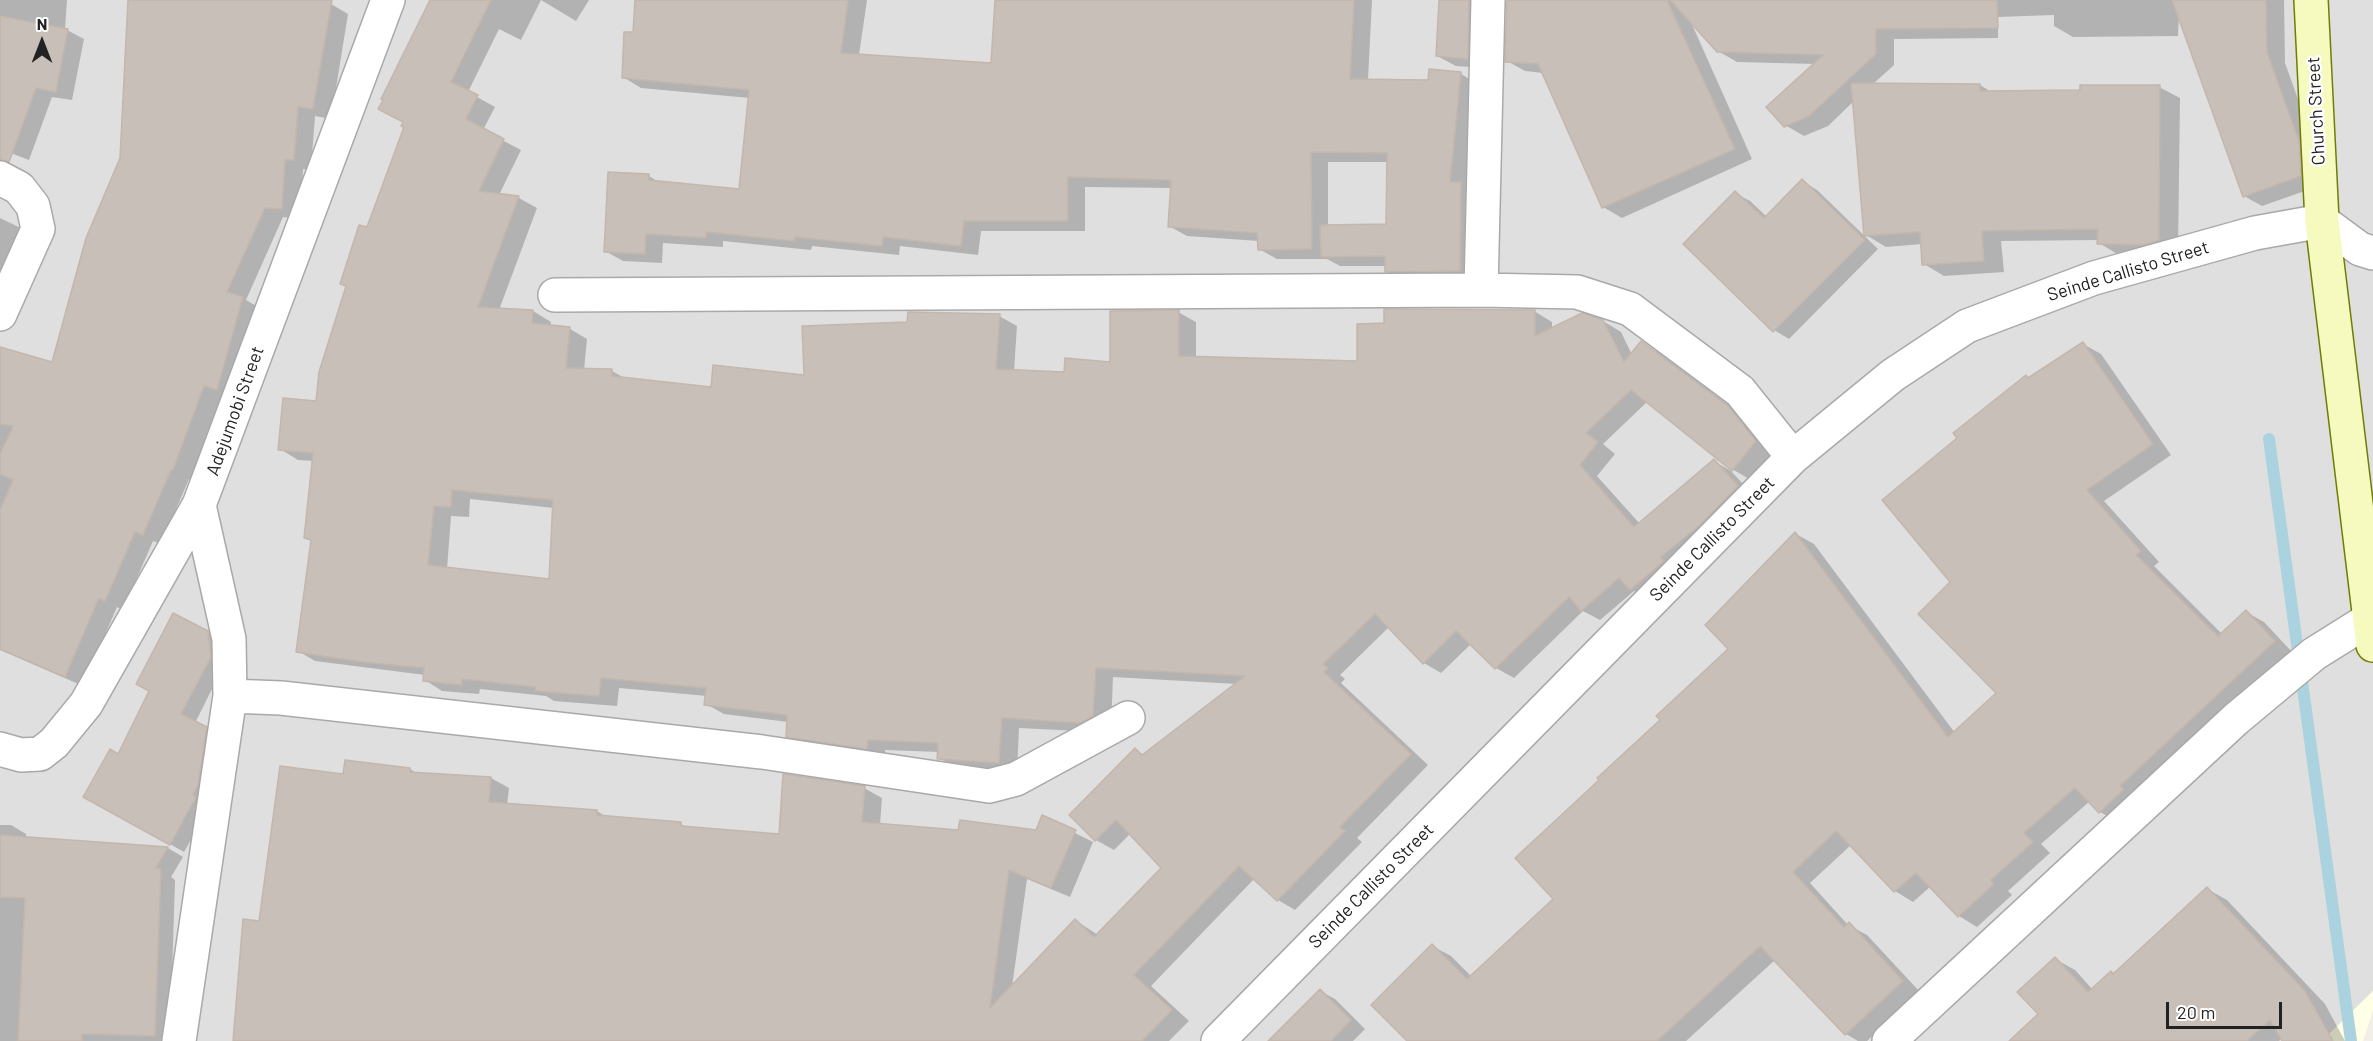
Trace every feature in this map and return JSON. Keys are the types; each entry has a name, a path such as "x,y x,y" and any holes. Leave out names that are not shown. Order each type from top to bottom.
{"street":[{"name":"Adejumobi Street","path":"0,749 21,755 40,754 61,735 86,704 200,505 388,0"},
{"path":"1481,290 1488,0"},
{"name":"Church Street","path":"2311,0 2322,221 2372,627"},
{"path":"0,178 19,188 33,206 38,229 0,314"},
{"path":"2322,221 2360,249 2373,253"},
{"name":"Seinde Callisto Street","path":"1218,1041 1793,457 1893,375 1967,327 2094,278 2255,233 2322,221"},
{"path":"555,295 1481,290 1577,292 1630,309 1740,391 1793,457"},
{"path":"179,1041 230,696 229,639 200,505"},
{"path":"1889,1041 2236,719 2314,654 2372,627"},
{"path":"230,696 281,698 762,752 989,786 1016,779 1128,718"}],"shaded area":[{"path":"0,0 2373,0 2373,991 2322,1041 0,1041"},
{"path":"2373,991 2373,1010 2363,1041 2322,1041"}],"building":[{"path":"128,0 332,0 313,109 298,107 294,160 285,160 282,209 265,208 227,292 243,297 217,390 204,386 173,470 171,470 143,535 135,532 105,601 99,598 65,677 0,649 0,510 13,480 0,474 0,455 13,426 0,424 0,347 52,362 86,238 120,158"},
{"path":"430,0 491,0 451,82 478,95 466,119 504,139 479,191 519,196 478,307 533,310 532,323 570,327 566,368 612,369 612,376 711,387 713,365 804,375 802,326 907,322 908,312 1000,314 996,369 1064,372 1065,358 1110,362 1110,311 1179,310 1179,356 1357,361 1357,324 1384,323 1384,309 1535,310 1535,336 1582,313 1603,320 1624,362 1641,341 1728,406 1756,441 1732,471 1631,390 1586,433 1598,442 1580,465 1634,527 1714,459 1738,486 1701,524 1661,557 1664,561 1630,590 1619,578 1581,611 1569,597 1495,669 1456,631 1423,664 1375,614 1323,664 1328,668 1324,672 1411,754 1340,827 1345,831 1277,901 1239,866 1134,975 1172,1010 1142,1041 233,1041 243,919 259,921 280,766 343,774 345,760 410,768 410,772 491,777 489,802 597,810 597,815 681,822 681,826 779,834 783,774 865,786 862,822 958,830 960,820 1036,830 1042,815 1076,830 1051,888 1009,870 990,1008 1075,919 1094,937 1161,868 1116,820 1095,841 1069,815 1135,748 1142,755 1245,676 1096,668 1093,716 1081,723 1002,718 999,763 937,759 938,743 868,740 867,749 786,737 787,715 704,705 706,688 601,678 599,696 535,691 535,687 462,679 462,685 423,681 424,668 296,652 311,540 304,538 313,453 278,450 283,398 316,401 319,372 346,286 340,284 359,225 367,227 404,127 401,126 403,122 378,109 383,100 381,99","holes":["452,490 553,500 549,579 428,565 434,506 451,507"]},
{"path":"635,0 848,0 841,53 991,63 995,0 1354,0 1350,79 1428,80 1429,69 1461,72 1450,182 1461,182 1460,271 1385,272 1385,256 1321,257 1320,225 1386,224 1387,153 1311,152 1312,249 1258,250 1257,233 1168,227 1171,180 1068,177 1068,221 964,221 961,246 883,237 882,246 795,237 794,241 706,232 706,238 646,234 645,254 604,252 608,172 649,174 649,180 739,189 749,90 622,78 624,32 633,32"},
{"path":"1439,0 1469,0 1468,59 1436,56"},
{"path":"1507,0 1667,0 1735,149 1602,208 1538,64 1505,62"},
{"path":"1670,0 1997,0 1998,28 1876,29 1876,54 1809,116 1784,127 1766,107 1823,55 1717,52"},
{"path":"2172,0 2266,0 2267,52 2299,141 2301,176 2243,197"},
{"path":"0,16 68,29 56,92 36,88 9,162 0,159"},
{"path":"1851,83 1980,84 1980,91 2080,90 2080,85 2160,85 2159,240 2143,245 2097,244 2098,229 1982,231 1984,261 1922,265 1920,232 1864,236"},
{"path":"1802,179 1865,240 1773,332 1683,244 1735,191 1764,218"},
{"path":"2083,342 2153,444 2087,490 2141,551 2136,555 2218,636 2246,610 2275,641 2120,786 2124,789 2099,813 2075,788 2024,833 2033,842 1991,880 1994,884 1958,917 1916,873 1894,892 1836,831 1793,872 1844,927 1849,922 1903,981 1845,1035 1760,946 1657,1041 1407,1041 1371,1005 1432,944 1467,979 1553,899 1515,858 1599,780 1597,778 1660,720 1656,716 1728,649 1705,625 1795,532 1948,737 1996,693 1918,614 1950,582 1882,500 1957,438 1953,433 2026,375 2028,378"},
{"path":"173,613 208,631 211,657 181,714 207,727 198,785 193,795 196,797 170,845 83,797 110,749 118,754 149,691 136,684"},
{"path":"0,835 168,847 156,868 161,869 155,1036 82,1034 82,1041 18,1041 25,898 0,897"},
{"path":"2207,887 2305,991 2333,1041 2282,1041 2270,1020 2247,1041 2009,1041 2038,1014 2017,992 2055,957 2088,992 2111,971 2113,974"},
{"path":"1320,989 1351,1020 1331,1041 1268,1041"}],"waterway":[{"path":"2269,439 2351,1041"}]}
